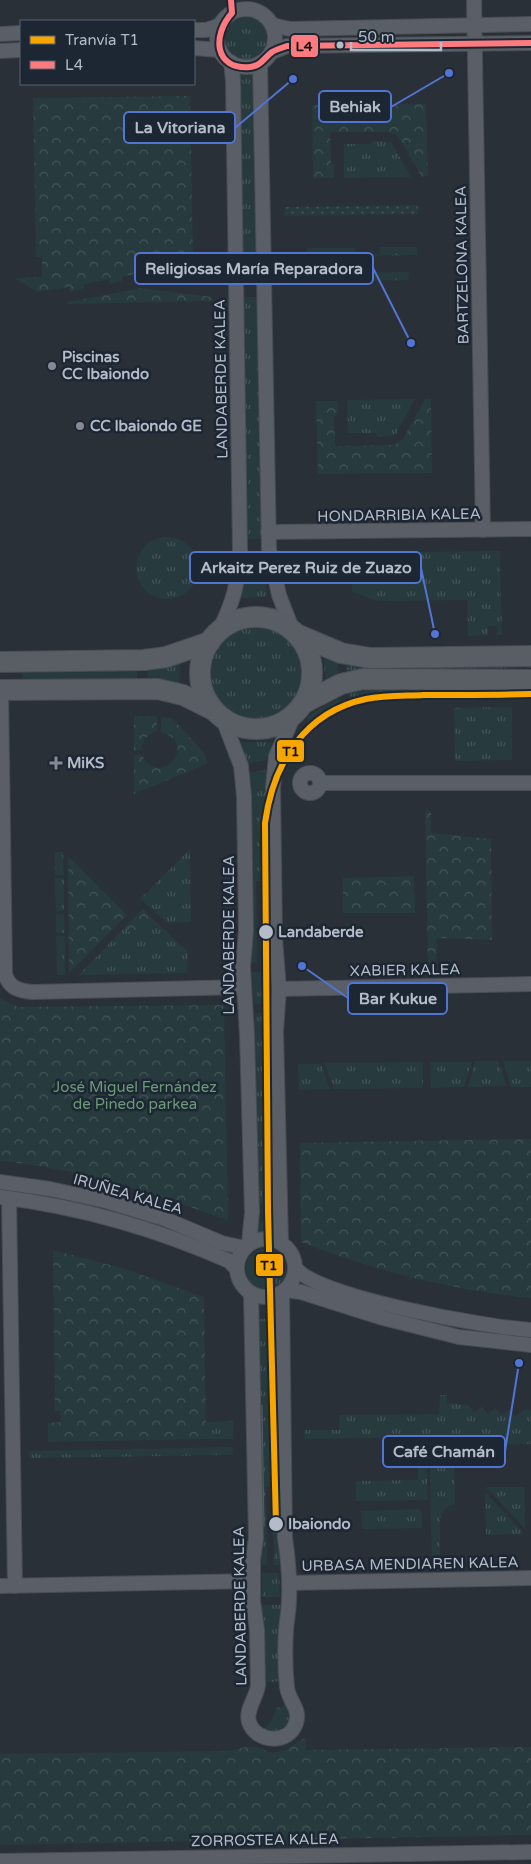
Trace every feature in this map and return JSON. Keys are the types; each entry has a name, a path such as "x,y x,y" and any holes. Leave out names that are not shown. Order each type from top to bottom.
{"main road":[{"path":"0,662 144,660 166,657 214,636 242,618 256,617 276,621 295,632 340,652 370,658 531,656"},
{"path":"295,632 304,644 312,667 312,680 309,692 299,709"},
{"path":"214,636 200,664 200,676 206,700 218,714"},
{"path":"1,690 158,689 183,695 218,714 234,726 260,730 272,728 284,722 299,709 341,684 363,679 531,680"}],"street":[{"name":"BARTZELONA KALEA","path":"474,0 483,530"},
{"path":"232,6 246,10 260,7 272,25 275,40 272,52 260,63 248,67 231,62 220,50 218,36 221,25 232,6"},
{"path":"272,25 290,29 531,24"},
{"path":"195,30 206,30 221,25"},
{"path":"0,34 20,33"},
{"path":"272,52 287,46 531,43"},
{"path":"195,48 220,50"},
{"path":"0,51 20,50"},
{"name":"LANDABERDE KALEA","path":"214,636 234,596 239,580 240,550 233,80 231,62"},
{"path":"260,63 269,549 276,586 295,632"},
{"name":"HONDARRIBIA KALEA","path":"268,532 531,529"},
{"path":"1,690 5,974 7,980 15,989 33,992 244,987"},
{"path":"281,1243 276,1031 279,989 275,929 273,772 281,741 299,709"},
{"name":"LANDABERDE KALEA","path":"218,714 241,766 244,796 246,930 243,967 247,1035 252,1212 247,1246"},
{"path":"320,783 531,783"},
{"name":"XABIER KALEA","path":"279,989 531,984"},
{"name":"IRUÑEA KALEA","path":"0,1182 50,1188 106,1201 165,1219 222,1243 247,1246"},
{"path":"4,1197 15,1586"},
{"name":"IRUÑEA KALEA","path":"4,1197 72,1209 158,1233 229,1261 237,1269"},
{"path":"295,1267 291,1283 284,1291 276,1296 263,1297 251,1293 244,1287 239,1279 237,1269 239,1258 247,1246 268,1239 281,1243 290,1253 295,1267 303,1276 320,1283 388,1305 428,1314 531,1330"},
{"path":"284,1291 301,1292 383,1318 459,1337 531,1345"},
{"name":"LANDABERDE KALEA","path":"251,1293 256,1538 253,1560 253,1601 257,1630 258,1685 250,1710 249,1722 262,1737 269,1739 280,1738 288,1734 295,1726 297,1718 296,1710 287,1687 286,1630 289,1583 285,1538 284,1291"},
{"name":"URBASA MENDIAREN KALEA","path":"289,1583 531,1578"},
{"path":"0,1586 253,1581"},
{"name":"ZORROSTEA KALEA","path":"0,1861 344,1860 531,1852"}],"green space":[{"path":"250,17 258,20 264,26 267,38 264,50 258,56 242,59 234,56 228,50 225,34 228,26 234,20"},
{"path":"254,73 259,283 241,283 238,76 240,74"},
{"path":"190,96 193,254 186,254 187,275 138,273 122,277 122,281 110,284 109,279 84,284 84,288 70,292 69,287 37,292 15,278 42,277 42,257 36,257 33,98"},
{"path":"426,104 428,176 422,177 398,136 388,132 330,132 331,163 334,164 334,178 313,178 312,105"},
{"path":"373,141 391,142 411,177 344,178 344,144 371,144"},
{"path":"418,205 418,214 285,216 284,207"},
{"path":"380,247 417,247 417,255 359,256 380,254"},
{"path":"307,248 355,248 355,256 307,257"},
{"path":"409,272 408,280 335,281 335,283 329,283 329,281 286,282 286,274"},
{"path":"141,288 212,297 213,301 68,304 68,302"},
{"path":"241,297 260,297 263,539 245,539"},
{"path":"415,399 396,434 378,437 375,433 348,433 347,400"},
{"path":"425,399 431,399 432,473 318,474 316,401 338,401 338,414 334,416 335,446 394,445 403,439"},
{"path":"167,537 184,542 189,546 193,551 198,568 193,585 189,590 184,594 167,599 150,594 145,590 141,585 136,568 141,551 145,546 150,542"},
{"path":"500,551 502,635 497,635 497,626 488,626 488,635 468,636 467,600 383,601 373,600 352,591 352,553"},
{"path":"264,552 267,597 241,598 246,553"},
{"path":"256,623 275,627 291,638 302,654 306,673 302,692 291,708 275,719 256,723 237,719 221,708 210,692 206,673 210,654 221,638 237,627"},
{"path":"324,657 337,661 338,679 325,681"},
{"path":"180,660 179,689 148,684 147,665"},
{"path":"347,662 531,662 531,668 346,670"},
{"path":"137,665 137,684 22,684 22,666"},
{"path":"531,685 531,696 387,697 364,700 351,706 349,694 381,687"},
{"path":"340,698 342,708 322,719 306,732 308,717"},
{"path":"512,707 512,760 455,761 454,708"},
{"path":"134,716 157,716 157,731 146,738 141,750 134,751"},
{"path":"161,717 175,721 204,753 208,763 134,794 134,755 142,755 150,765 158,768 166,766 173,761 177,754 177,745 172,738 161,732"},
{"path":"241,742 272,742 269,759 247,764"},
{"path":"266,770 269,963 264,963 263,881 256,881 257,963 252,963 248,773"},
{"path":"431,811 431,833 491,839 492,940 437,938 436,969 428,970 425,812"},
{"path":"190,849 191,922 168,923 140,899"},
{"path":"55,852 63,852 64,875 55,875"},
{"path":"68,856 127,915 69,973"},
{"path":"414,876 415,913 343,913 343,878"},
{"path":"55,878 64,878 64,911 56,912"},
{"path":"143,909 153,919 141,929 130,932 125,927"},
{"path":"56,914 64,914 65,933 56,933"},
{"path":"153,919 188,952 187,973 79,975 125,927 130,932 141,929"},
{"path":"56,936 65,936 65,975 57,975"},
{"path":"252,972 269,972 269,1003 254,1004"},
{"name":"José Miguel Fernández de Pinedo parkea","path":"0,998 18,1007 224,1005 228,1218 226,1220 143,1191 87,1176 29,1164 0,1161"},
{"path":"268,1012 271,1030 273,1209 256,1201 253,1034 255,1013"},
{"path":"475,1061 498,1061 507,1086 468,1087"},
{"path":"503,1061 531,1061 531,1087 511,1087"},
{"path":"423,1062 423,1088 334,1089 325,1063"},
{"path":"430,1062 472,1062 464,1087 431,1088"},
{"path":"298,1064 321,1064 330,1089 299,1090"},
{"path":"531,1139 531,1298 472,1290 414,1278 357,1262 301,1242 300,1143"},
{"path":"255,1219 273,1227 273,1233 259,1234 256,1232"},
{"path":"270,1249 277,1252 283,1258 286,1269 285,1277 277,1286 270,1289 262,1289 255,1286 247,1277 246,1265 249,1258 258,1250"},
{"path":"53,1250 125,1269 204,1297 206,1439 48,1442 48,1423 61,1422 60,1411 55,1411"},
{"path":"258,1319 275,1319 279,1565 274,1565 272,1487 266,1487 267,1565 262,1565"},
{"path":"440,1395 447,1395 447,1403 468,1405 474,1412 482,1407 488,1414 495,1408 502,1415 509,1409 515,1417 524,1410 531,1410 531,1444 454,1446 455,1504 445,1509 440,1519 440,1562 432,1562 429,1437 305,1439 304,1430 339,1430 339,1415 439,1414"},
{"path":"233,1421 233,1439 206,1439 206,1422"},
{"path":"418,1446 426,1446 428,1500 356,1501 356,1481 418,1480"},
{"path":"233,1447 232,1455 29,1458 29,1451"},
{"path":"486,1487 525,1487 525,1529"},
{"path":"485,1492 522,1531 523,1534 486,1535"},
{"path":"418,1509 422,1512 422,1528 362,1529 361,1511"},
{"path":"262,1573 279,1573 280,1597 262,1597"},
{"path":"262,1605 280,1605 281,1681 264,1683"},
{"path":"288,1704 289,1717 286,1727 277,1732 264,1730 273,1718 277,1707 281,1708"},
{"path":"306,1738 306,1750 531,1747 531,1835 0,1845 0,1754 227,1751 252,1747 277,1752 285,1750"}],"tram line":[{"name":"T1","path":"276,1524 268,1211 265,823 275,781 284,761 309,728 325,716 344,706 366,699 388,696 531,694"},
{"path":"262,1405 264,1526"}],"transit line":[{"name":"L4","path":"231,0 232,13 221,31 219,41 223,57 229,63 238,66 250,67 257,65 272,52 287,46 531,43"}],"place":[{"name":"Behiak","path":"449,73"},
{"name":"La Vitoriana","path":"293,79"},
{"name":"Religiosas María Reparadora","path":"411,343"},
{"name":"Piscinas CC Ibaiondo","path":"52,366"},
{"name":"CC Ibaiondo GE","path":"80,426"},
{"name":"Arkaitz Perez Ruiz de Zuazo","path":"435,634"},
{"name":"MiKS","path":"56,763"},
{"name":"Landaberde","path":"266,932"},
{"name":"Bar Kukue","path":"302,966"},
{"name":"Café Chamán","path":"519,1363"},
{"name":"Ibaiondo","path":"276,1524"}]}
